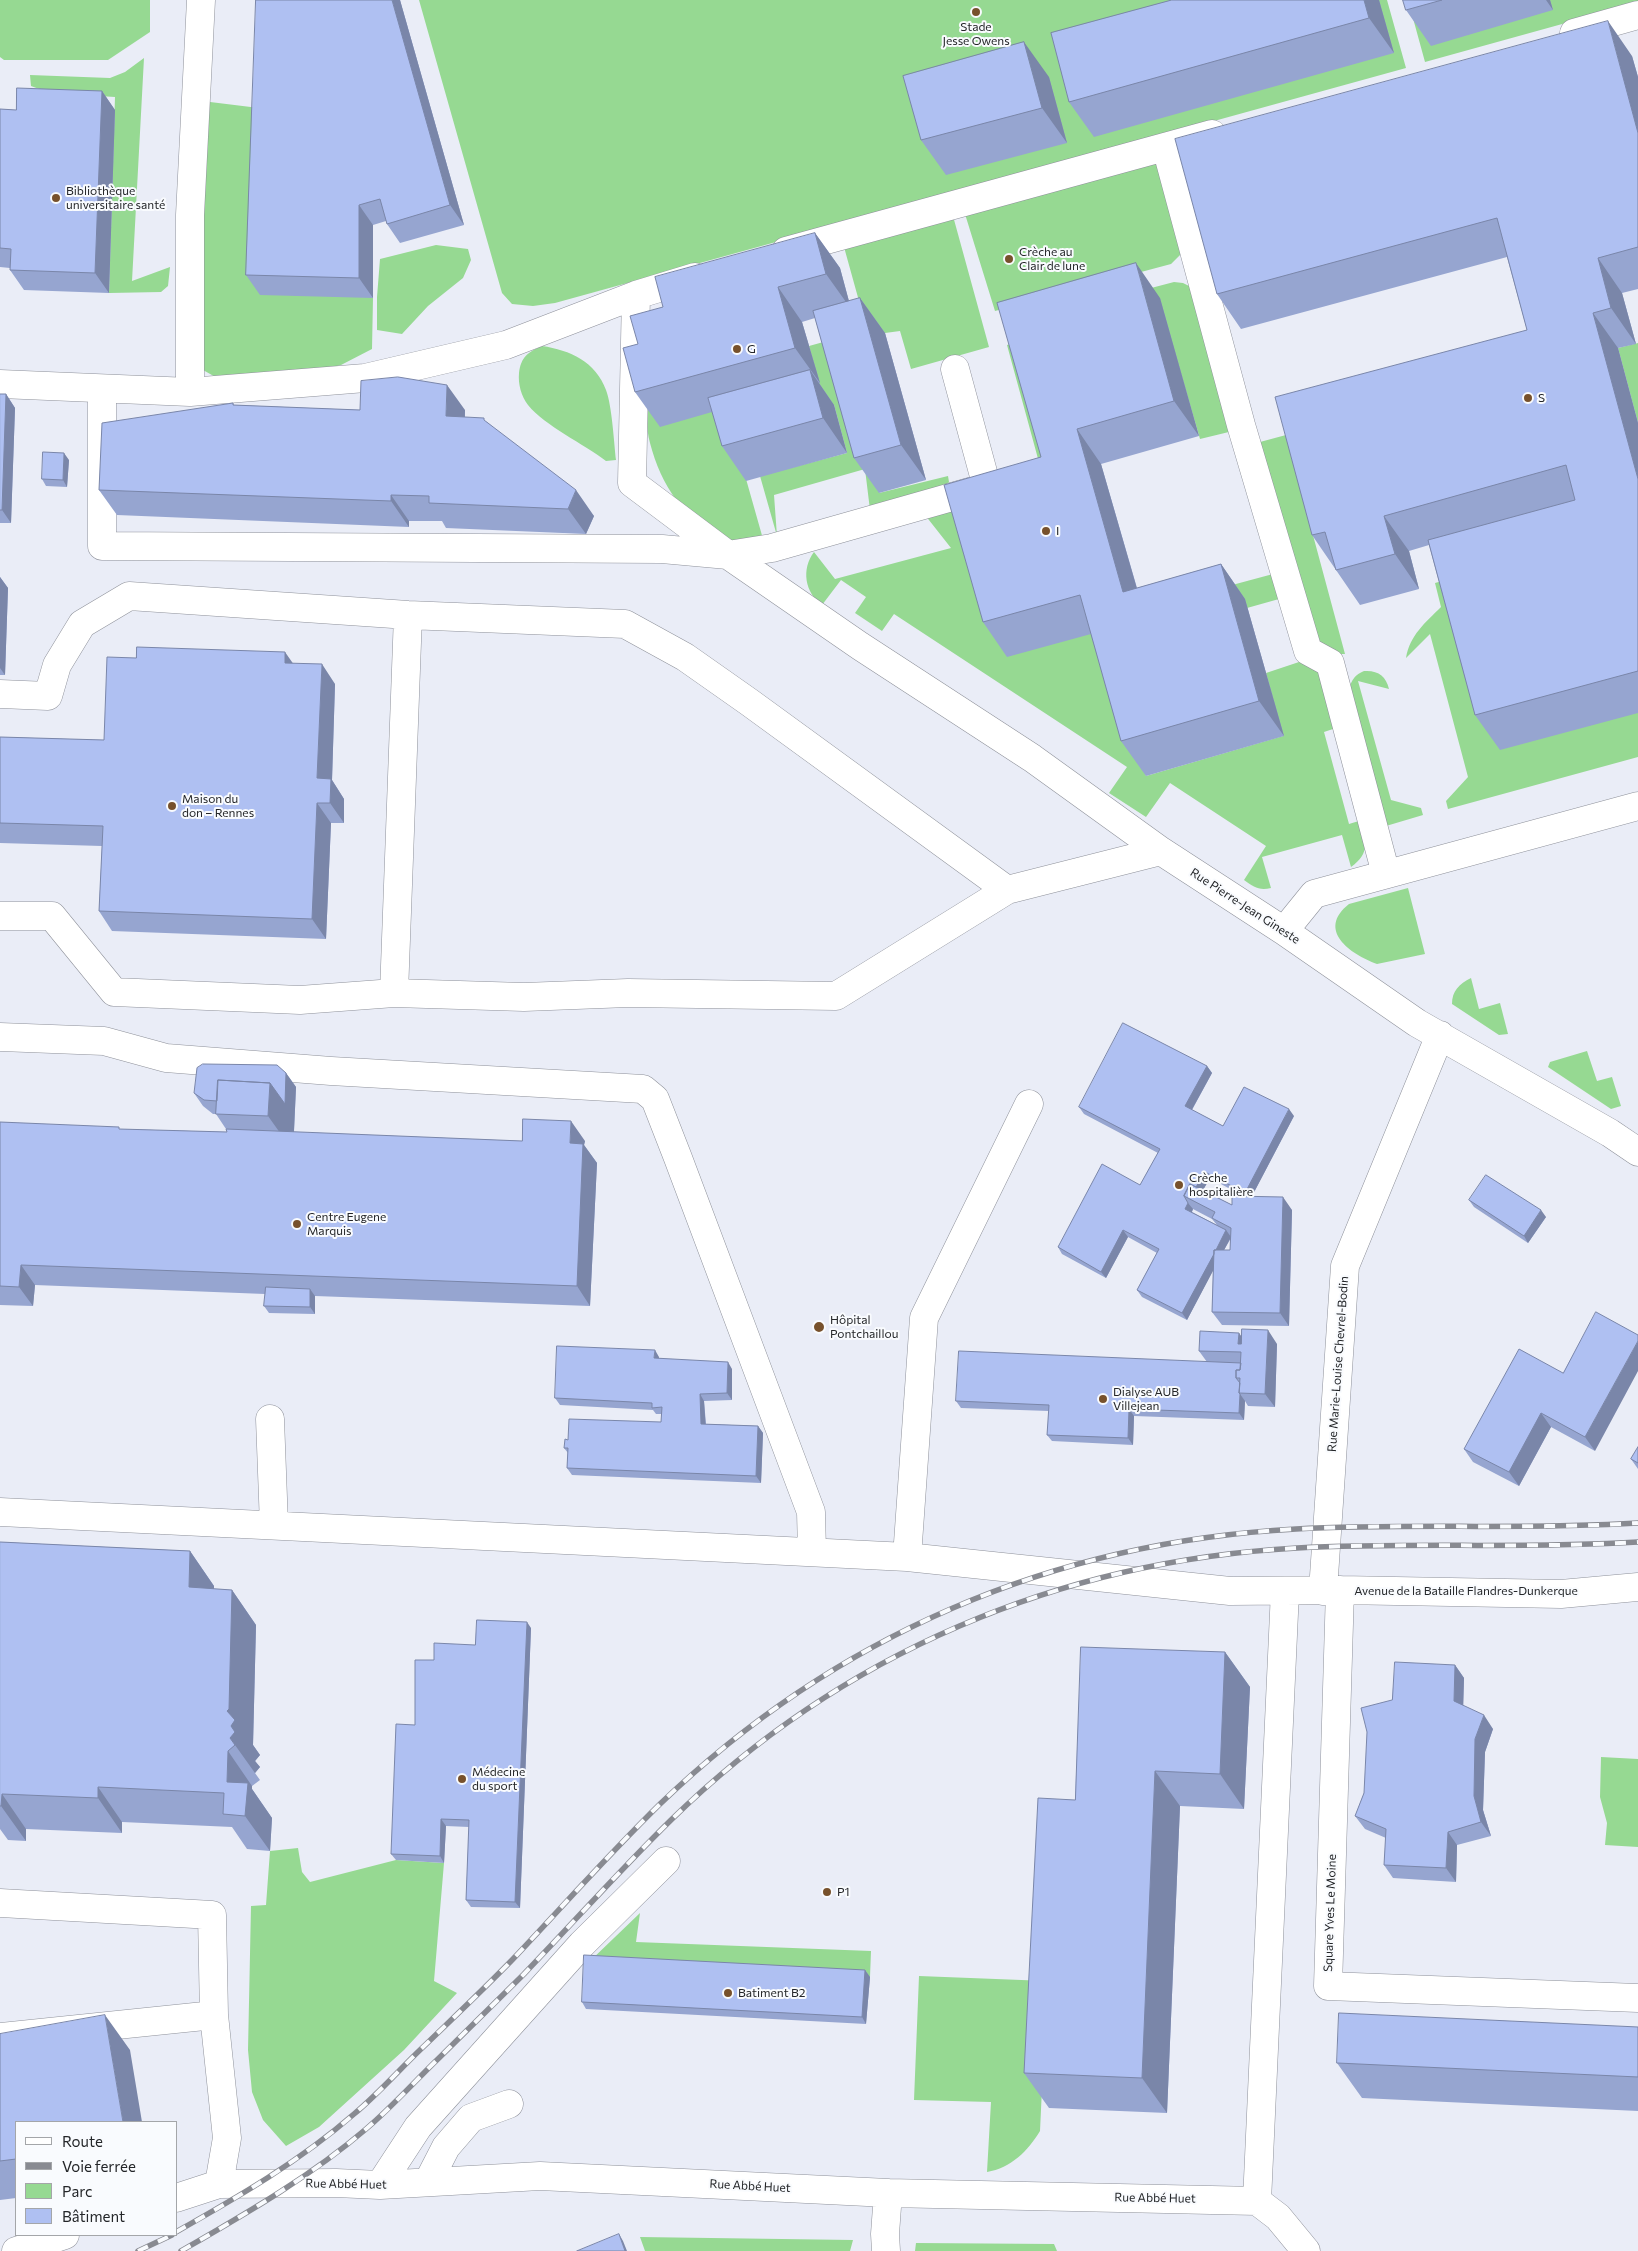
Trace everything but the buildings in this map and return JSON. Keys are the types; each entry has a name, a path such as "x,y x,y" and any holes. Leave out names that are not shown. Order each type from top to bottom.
{"street":[{"path":"190,392 190,215 202,0"},
{"path":"1554,38 1638,15"},
{"path":"767,257 1240,126"},
{"path":"1166,147 1282,567 1308,651 1330,663 1386,874"},
{"path":"0,384 190,392 365,378 506,345 636,294 720,270"},
{"name":"Rue Pierre-Jean Gineste","path":"636,294 632,483 728,555 860,646 1032,758 1161,851 1284,931 1417,1023 1610,1133 1638,1152"},
{"path":"102,389 102,546 662,549 728,555 772,548 986,487 955,369"},
{"path":"0,694 48,696 57,665 82,624 129,596 408,615 625,624 684,657 741,696 1007,890"},
{"path":"394,993 408,615"},
{"path":"1284,931 1314,894 1638,806"},
{"path":"0,916 52,916 114,992 300,1000 394,993 524,997 628,993 836,996 1007,890 1161,851"},
{"name":"Rue Marie-Louise Chevrel-Bodin","path":"1332,1591 1344,1266 1440,1035"},
{"path":"0,1037 104,1041 166,1058 330,1071 643,1089 655,1099 810,1512 812,1551"},
{"path":"907,1557 924,1318 1029,1104"},
{"path":"270,1419 274,1525"},
{"name":"Avenue de la Bataille Flandres-Dunkerque","path":"0,1512 907,1557 1230,1592 1332,1591 1561,1594 1638,1587"},
{"path":"1285,1591 1257,2201 1278,2217 1306,2251"},
{"name":"Square Yves Le Moine","path":"1332,1591 1328,1986 1638,1998"},
{"path":"380,2185 418,2127 582,1944 666,1861"},
{"path":"0,1903 212,1915 214,2015 227,2138 219,2184"},
{"path":"0,2037 214,2015"},
{"path":"428,2182 446,2147 472,2118 510,2104"},
{"name":"Rue Abbé Huet","path":"178,2197 219,2184 336,2182 380,2185 540,2176 888,2192 1257,2201"},
{"path":"886,2251 885,2234 888,2192"},
{"path":"16,2251 62,2236"}],"green space":[{"path":"0,0 150,0 150,32 108,60 4,60 0,57"},
{"path":"419,0 1387,0 1406,68 555,303 533,306 512,304 502,293"},
{"path":"1408,0 1638,0 1638,3 1425,62"},
{"path":"144,58 132,281 170,267 168,286 161,292 109,293 115,97 50,93 31,86 30,75 110,78 125,72"},
{"path":"202,101 267,109 373,298 372,349 341,365 301,375 219,379 203,370"},
{"path":"1149,162 1157,164 1181,254 1171,264 995,311 965,214"},
{"path":"953,216 989,347 911,369 900,331 885,333 879,493 948,476 949,482 945,487 870,510 865,469 774,495 777,536 760,476 847,453 834,405 733,433 763,539 730,540 710,531 686,512 668,487 655,458 647,426 646,398 819,383 809,346 867,330 844,247"},
{"path":"436,245 468,249 471,260 463,278 428,306 402,334 377,330 380,259"},
{"path":"1174,282 1183,283 1191,287 1233,431 1200,439 1172,343 1081,321 1033,319"},
{"path":"1023,340 1051,441 1040,466 1007,345"},
{"path":"1638,343 1638,423 1618,348"},
{"path":"542,346 572,354 581,359 602,380 610,405 616,460 606,461 544,420 528,405 520,386 520,367 526,356"},
{"path":"1286,435 1345,654 1336,654 1317,644 1260,442"},
{"path":"1001,494 1105,630 1146,776 1283,736 1266,673 1299,662 1309,663 1318,669 1336,728 1324,732 1349,824 1362,820 1365,846 1362,857 1357,862 1351,867 1342,835 1262,857 1271,888 1260,889 1244,880 1266,846 1170,783 1146,817 1109,793 1127,767 894,614 882,631 855,613 866,597 841,580 822,605 812,594 806,573 807,566 814,552 835,579 951,548 925,515"},
{"path":"1273,574 1279,599 1247,608 1143,609"},
{"path":"1453,578 1638,713 1638,757 1448,809 1446,801 1468,777 1430,634 1406,658 1415,636 1441,607 1435,583"},
{"path":"1364,671 1381,675 1389,689 1358,681 1391,800 1421,808 1423,815 1386,826 1349,689 1354,678"},
{"path":"1408,888 1425,954 1377,964 1357,954 1340,940 1336,932 1336,923 1340,914 1349,904"},
{"path":"1471,978 1479,1009 1500,1003 1508,1034 1499,1035 1452,1004 1453,995 1457,988"},
{"path":"1587,1051 1597,1081 1612,1077 1621,1106 1611,1109 1548,1067 1550,1062"},
{"path":"1601,1757 1638,1759 1638,1847 1605,1845 1607,1823 1600,1797"},
{"path":"298,1848 302,1872 310,1882 396,1860 444,1863 434,1981 457,1993 404,2050 319,2127 286,2146 263,2120 252,2092 248,2050 251,1906 266,1905 270,1851"},
{"path":"640,1913 636,1942 871,1951 870,1977 589,1962"},
{"path":"919,1976 1047,1981 1040,2131 1018,2158 1004,2167 987,2172 991,2102 914,2100"},
{"path":"640,2237 853,2240 850,2251 645,2251"},
{"path":"916,2243 1054,2244 1057,2251 915,2251"}],"railway":[{"path":"178,2231 290,2163 363,2106 502,1971 604,1861 660,1804 728,1744 799,1692 875,1646 953,1608 1034,1577 1119,1554 1206,1538 1296,1529 1339,1527 1552,1526 1638,1523"},
{"path":"181,2251 300,2179 345,2147 376,2121 524,1974 671,1820 737,1761 807,1709 881,1664 959,1626 1039,1596 1123,1572 1209,1557 1297,1548 1340,1546 1553,1545 1638,1542"},
{"path":"138,2251 170,2236"}],"place":[{"name":"Stade Jesse Owens","path":"976,12"},
{"name":"Bibliothèque universitaire santé","path":"56,198"},
{"name":"Crèche au Clair de lune","path":"1009,259"},
{"name":"G","path":"737,349"},
{"name":"S","path":"1528,398"},
{"name":"I","path":"1046,531"},
{"name":"Maison du don – Rennes","path":"172,806"},
{"name":"Crèche hospitalière","path":"1179,1185"},
{"name":"Centre Eugene Marquis","path":"297,1224"},
{"name":"Hôpital Pontchaillou","path":"819,1327"},
{"name":"Dialyse AUB Villejean","path":"1103,1399"},
{"name":"Médecine du sport","path":"462,1779"},
{"name":"P1","path":"827,1892"},
{"name":"Batiment B2","path":"728,1993"}]}
